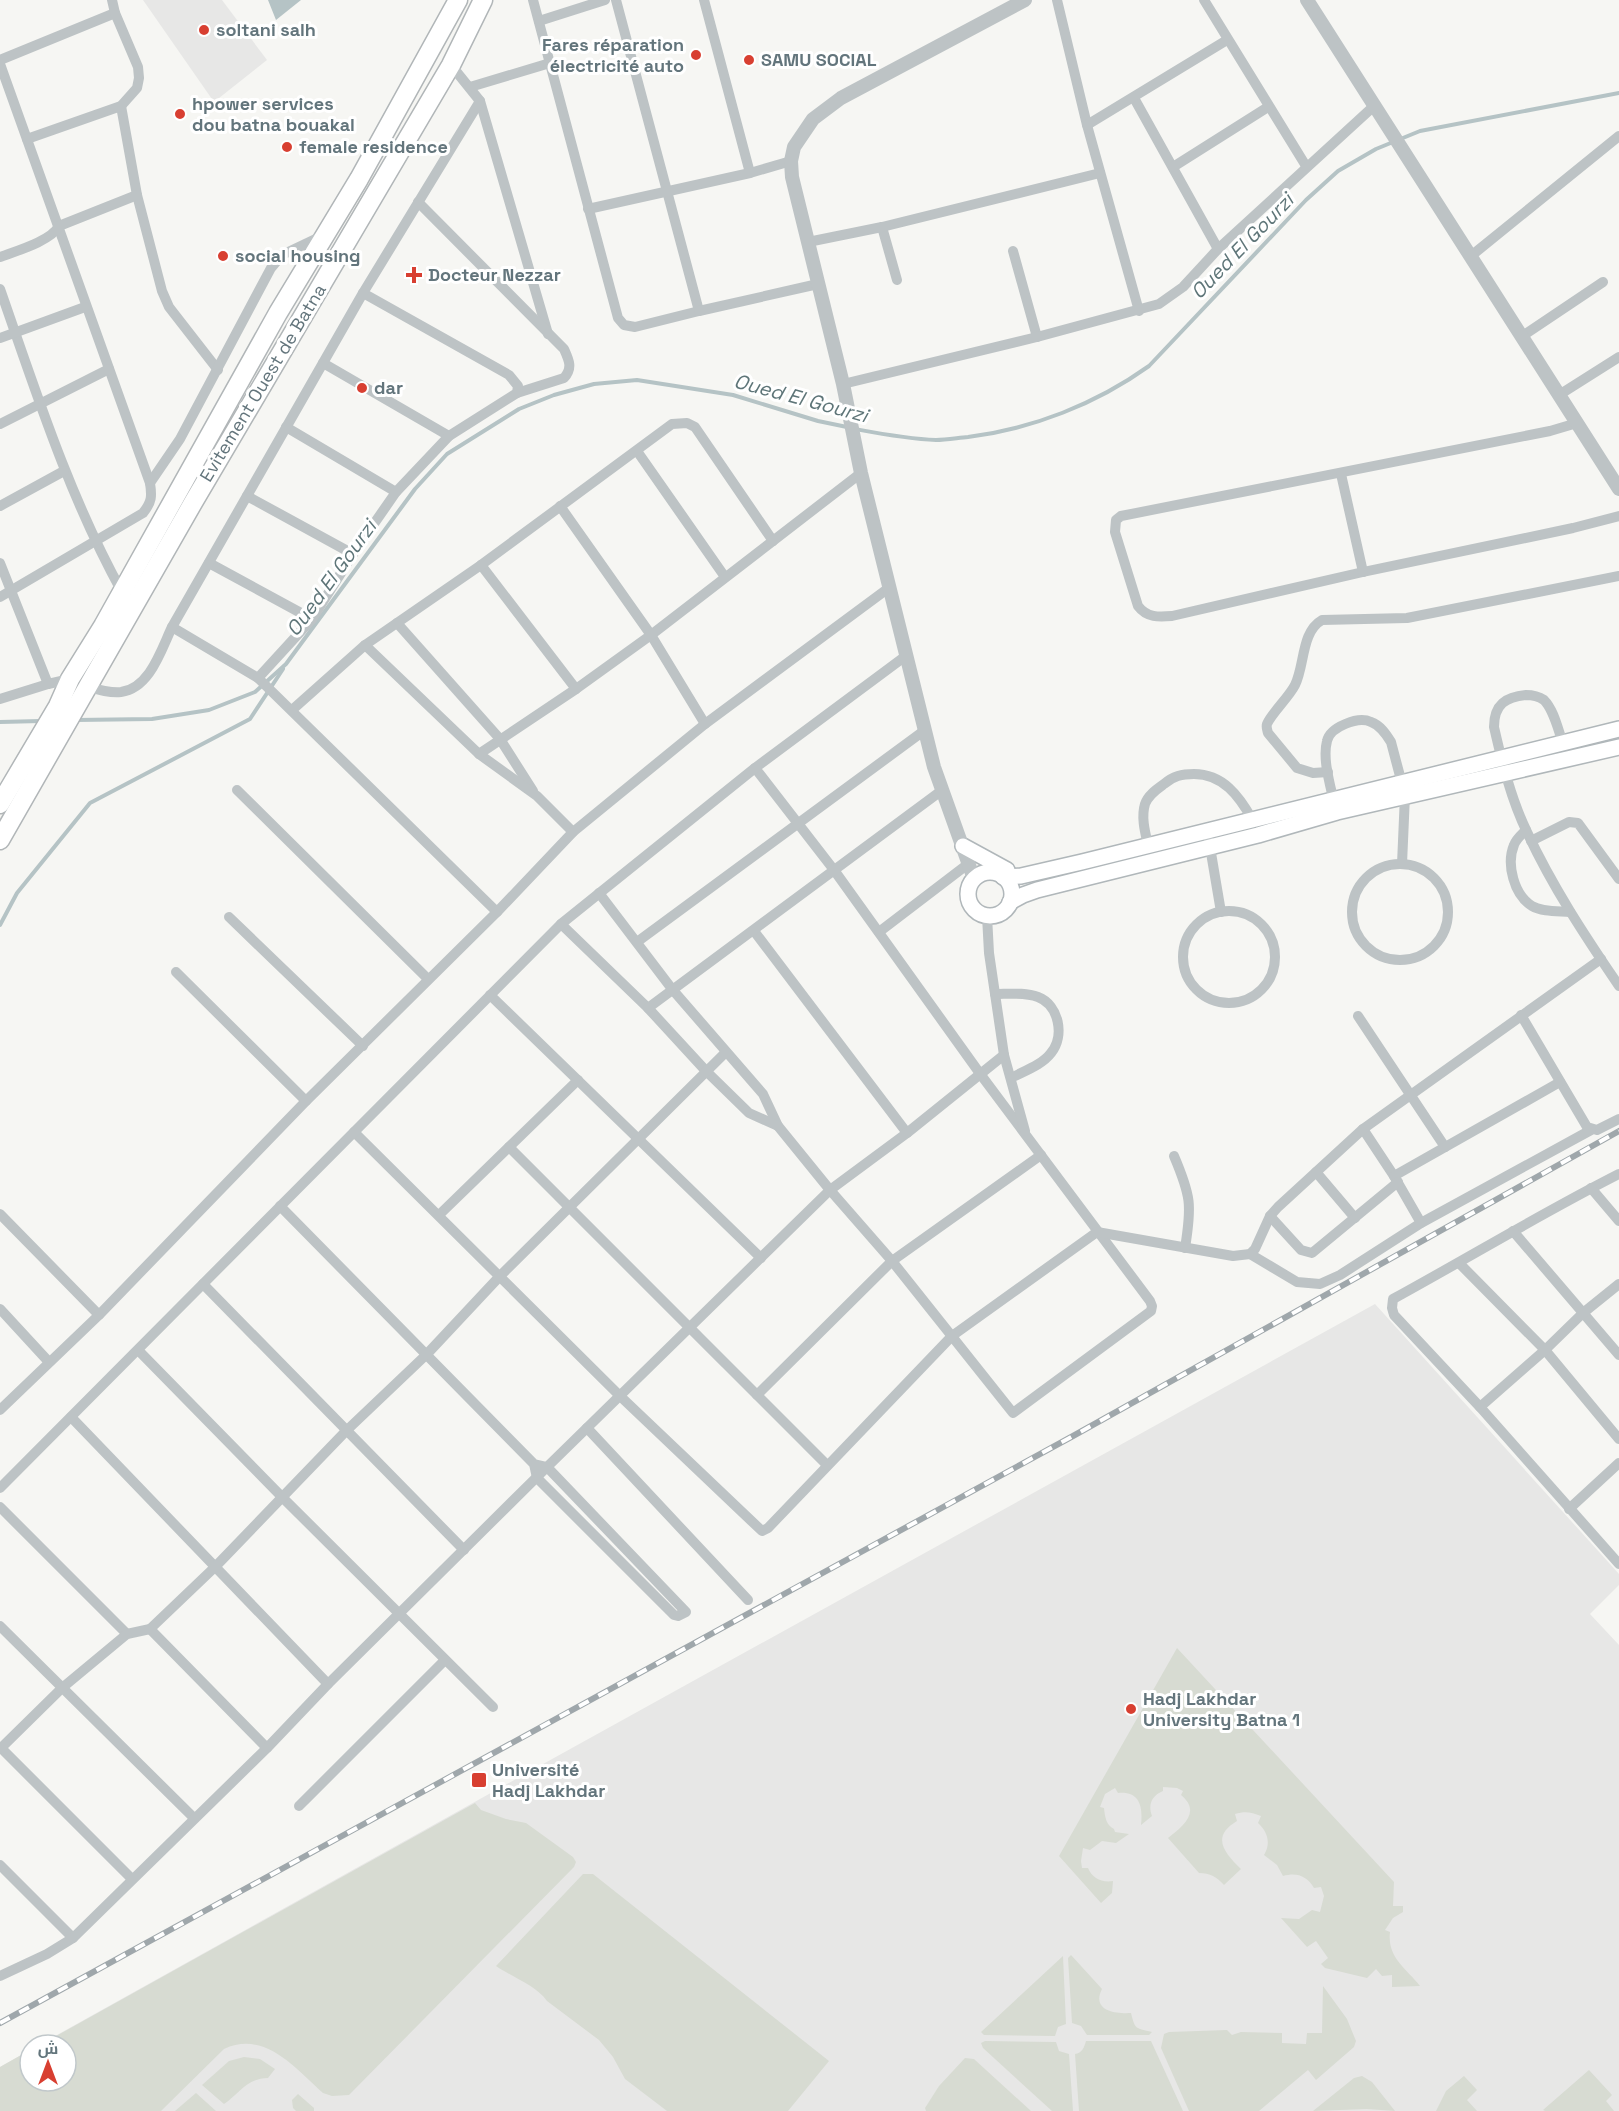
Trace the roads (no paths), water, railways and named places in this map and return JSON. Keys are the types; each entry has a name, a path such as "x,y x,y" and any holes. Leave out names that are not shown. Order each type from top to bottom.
{"highway":[{"name":"Evitement Ouest de Batna","path":"41,750 57,706 70,680 103,626 278,313 359,178 458,0"},
{"name":"Evitement Ouest de Batna","path":"41,750 78,704 194,501 451,65 483,0"},
{"path":"0,804 41,750"},
{"path":"0,840 41,750"}],"main road":[{"path":"1503,766 1563,743 1619,729"},
{"path":"1335,806 1258,834 1208,838 1148,845 1021,876 1003,877 992,873 979,875 974,879 968,891 970,905 980,914 987,916 1003,912 1010,903 1023,895 1208,838 1252,819 1335,806 1503,766 1619,747"},
{"path":"963,846 1021,876"},
{"path":"1003,877 1011,889 1010,903"}],"street":[{"path":"27,139 121,106 137,88 138,67 115,13 112,0"},
{"path":"533,0 620,321 627,326 635,327 818,284"},
{"path":"539,21 605,0"},
{"path":"616,0 699,311"},
{"path":"704,0 750,173"},
{"path":"974,879 941,790 925,730 861,473 843,384 790,161 794,147 813,119 841,98 1025,0"},
{"path":"1057,0 1087,125 1139,311"},
{"path":"1204,0 1306,166"},
{"path":"1307,0 1521,337 1618,484"},
{"path":"0,597 143,513 150,504 152,496 150,483 85,307 59,226 0,62 115,13"},
{"path":"1087,125 1227,40"},
{"path":"470,87 550,63"},
{"path":"451,65 480,101 549,334"},
{"path":"1134,98 1218,249"},
{"path":"88,687 119,692 138,686 149,674 172,627 363,293 480,101"},
{"path":"121,106 137,195 162,291 169,307 218,370"},
{"path":"843,384 1037,337 1159,304 1183,288 1218,249 1374,106"},
{"path":"1173,167 1268,107"},
{"path":"1471,256 1619,136"},
{"path":"588,209 750,173 790,161"},
{"path":"808,242 882,227 1100,173"},
{"path":"0,257 47,238 55,233 59,226 137,195"},
{"path":"261,681 312,619 396,492 449,436 517,393 560,381 568,373 570,364 564,349 418,202"},
{"path":"882,227 897,280"},
{"path":"150,483 180,439 276,261 282,255 325,235"},
{"path":"1013,251 1037,337"},
{"path":"1521,337 1603,282"},
{"path":"0,288 64,471 95,543 122,592"},
{"path":"363,293 508,375 518,386 517,393"},
{"path":"0,338 85,307"},
{"path":"1559,395 1619,357"},
{"path":"323,363 449,436"},
{"path":"0,424 109,369"},
{"path":"292,710 366,645 481,565 672,424 687,423 695,427 773,541"},
{"path":"1578,423 1550,431 1341,474 1121,516 1116,520 1115,532 1138,606 1144,613 1151,616 1172,616 1619,516"},
{"path":"286,427 396,492"},
{"path":"637,451 725,578"},
{"path":"0,506 64,471"},
{"path":"479,754 651,635 861,473"},
{"path":"1341,474 1363,572"},
{"path":"247,496 353,554"},
{"path":"150,504 171,506"},
{"path":"560,506 651,635 705,724"},
{"path":"0,563 48,684"},
{"path":"209,563 312,619"},
{"path":"481,565 576,689"},
{"path":"1328,772 1313,773 1298,768 1268,733 1267,728 1268,722 1288,698 1296,682 1311,630 1315,624 1322,620 1407,618 1619,576"},
{"path":"0,1410 48,1361 99,1315 306,1101 497,912 573,832 705,724 890,587"},
{"path":"397,623 500,739 537,796"},
{"path":"172,627 261,681 497,912"},
{"path":"366,645 479,754 537,796 573,832"},
{"path":"0,1488 561,924 755,768 907,655"},
{"path":"0,699 48,684 70,680"},
{"path":"1563,743 1550,708 1545,701 1533,695 1511,696 1501,704 1494,719 1503,766 1526,830 1570,912 1619,986"},
{"path":"1335,806 1328,772 1326,745 1328,737 1340,726 1365,720 1377,726 1391,742 1403,789 1402,864"},
{"path":"637,942 799,825 925,730"},
{"path":"599,893 672,989 763,1094 778,1126 892,1261 1013,1413 1151,1311 1150,1301 981,1075 834,870 755,768"},
{"path":"1148,845 1144,825 1145,803 1149,796 1169,779 1177,776 1206,774 1214,776 1238,797 1252,819"},
{"path":"237,790 428,979"},
{"path":"648,1008 941,790"},
{"path":"1531,841 1569,822 1578,823 1619,879"},
{"path":"1526,830 1517,839 1512,855 1513,879 1517,889 1534,907 1570,912"},
{"path":"1208,838 1221,912"},
{"path":"879,932 968,864"},
{"path":"1402,864 1430,874 1443,889 1449,908 1446,928 1435,945 1419,957 1399,960 1389,959 1371,951 1358,935 1352,916 1355,896 1365,879 1382,868 1402,864"},
{"path":"1221,912 1240,912 1257,921 1270,935 1276,954 1273,973 1263,989 1256,996 1238,1003 1218,1003 1201,994 1188,980 1182,961 1185,942 1195,926 1211,914 1221,912"},
{"path":"987,916 1004,1055 1026,1134"},
{"path":"229,917 363,1046"},
{"path":"561,924 648,1008 706,1071 749,1113 778,1126"},
{"path":"754,931 907,1133"},
{"path":"354,1132 620,1396 762,1531 768,1528 952,1336 1097,1232 1233,1256 1250,1254 1256,1249 1270,1216 1363,1129 1601,959"},
{"path":"176,972 306,1101"},
{"path":"995,994 1038,997 1050,1004 1056,1015 1059,1029 1057,1043 1051,1054 1011,1078"},
{"path":"490,995 761,1258"},
{"path":"1521,1015 1587,1127 1591,1130"},
{"path":"1358,1016 1445,1147"},
{"path":"132,1879 0,1748 62,1688 127,1634 150,1629 216,1566 346,1431 427,1354 500,1275 726,1052"},
{"path":"0,1976 47,1954 73,1938 830,1190 907,1133 1004,1055"},
{"path":"439,1215 578,1080"},
{"path":"1270,1216 1301,1250 1311,1253 1355,1218 1396,1179 1445,1147 1560,1082"},
{"path":"1250,1254 1297,1282 1320,1284 1340,1275 1421,1223 1591,1130 1598,1130 1619,1119"},
{"path":"1363,1129 1396,1179 1421,1223"},
{"path":"509,1147 827,1465"},
{"path":"757,1395 892,1261 1041,1155"},
{"path":"1174,1156 1186,1186 1190,1205 1185,1248"},
{"path":"1316,1172 1355,1218"},
{"path":"1619,1174 1393,1299 1392,1308 1394,1315 1480,1407 1619,1564"},
{"path":"1591,1188 1619,1221"},
{"path":"280,1206 534,1464 537,1478 674,1615 678,1617 686,1612 548,1467 534,1464"},
{"path":"0,1214 99,1315"},
{"path":"1513,1231 1619,1355"},
{"path":"1460,1263 1545,1350 1619,1439"},
{"path":"203,1284 464,1550"},
{"path":"1480,1407 1583,1313 1619,1284"},
{"path":"0,1309 48,1361"},
{"path":"138,1350 493,1707"},
{"path":"70,1417 328,1684"},
{"path":"587,1428 748,1600"},
{"path":"1569,1509 1619,1463"},
{"path":"0,1507 127,1634"},
{"path":"0,1626 194,1818"},
{"path":"150,1629 267,1748"},
{"path":"299,1806 445,1660"},
{"path":"1,1869 73,1938"}],"waterway":[{"name":"Oued El Gourzi","path":"855,429 915,439 952,439 1016,428 1063,413 1129,380 1149,366 1306,200 1338,171 1376,149 1420,131 1619,93"},
{"name":"Oued El Gourzi","path":"76,720 152,719 209,710 255,692 286,664 415,489 447,454 519,409 554,395 594,384 637,380 733,395 818,421 847,427"},
{"path":"0,925 17,893 90,803 250,719 283,669"},
{"name":"Oued El Gourzi","path":"0,722 41,721"}],"railway":[{"path":"0,2023 1073,1436 1619,1131"}],"place":[{"name":"soltani salh","path":"204,30"},
{"name":"Fares réparation électricité auto","path":"696,55"},
{"name":"SAMU SOCIAL","path":"749,60"},
{"name":"hpower services dou batna bouakal","path":"180,114"},
{"name":"female residence","path":"287,147"},
{"name":"social housing","path":"223,256"},
{"name":"Docteur Nezzar","path":"414,275"},
{"name":"dar","path":"362,388"},
{"name":"Hadj Lakhdar University Batna 1","path":"1131,1709"},
{"name":"Université Hadj Lakhdar","path":"479,1780"}]}
